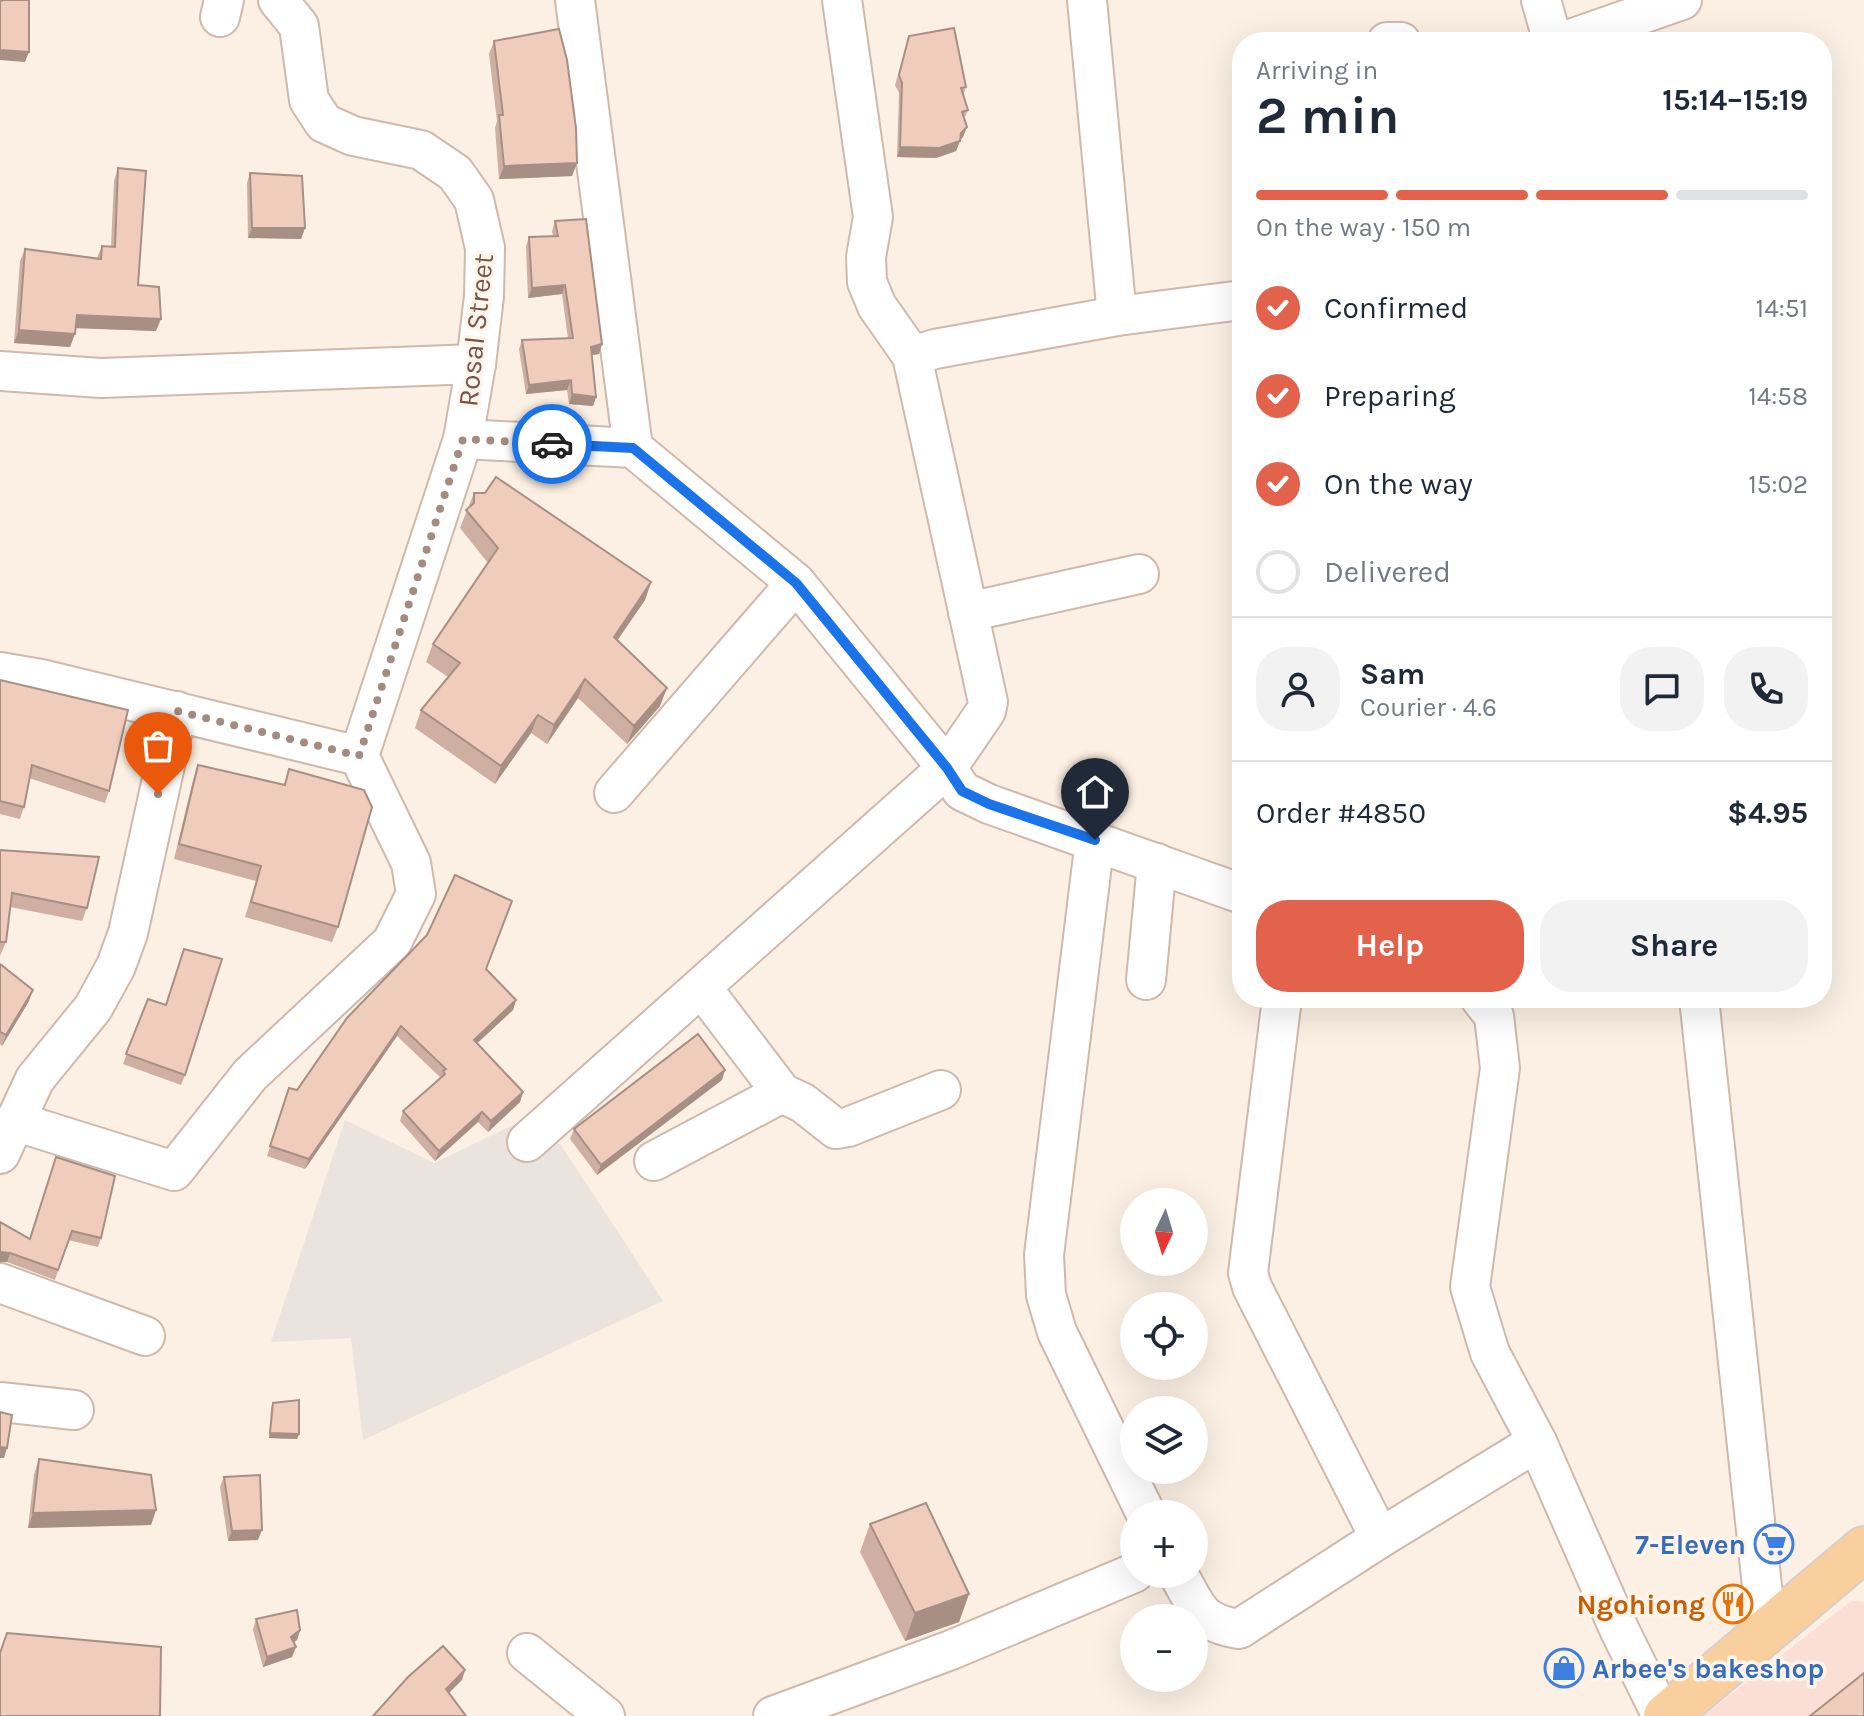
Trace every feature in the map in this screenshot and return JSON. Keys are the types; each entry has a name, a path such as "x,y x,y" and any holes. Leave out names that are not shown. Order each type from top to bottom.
{"main road":[{"path":"1664,1716 1767,1633 1845,1581 1864,1549"}],"street":[{"name":"Rosal Street","path":"278,0 299,26 309,100 324,123 353,136 421,150 455,173 474,200 485,248 484,296 463,439 359,756"},
{"path":"575,0 633,448"},
{"path":"527,1142 947,768 986,711 988,702 912,356 877,306 867,282 866,257 873,217 842,0"},
{"path":"1087,0 1117,316"},
{"path":"1541,0 1550,32"},
{"path":"1591,32 1682,0"},
{"path":"912,356 935,349 1117,316 1232,301"},
{"path":"0,371 101,378 476,364"},
{"path":"463,439 633,448 796,583 947,768 962,791 989,804 1232,890"},
{"path":"968,612 1139,574"},
{"path":"614,793 796,583"},
{"path":"0,672 41,679 177,711 359,756 411,863 416,894 392,942 250,1075 174,1171 7,1138 35,1079 93,1008 116,966 128,933 177,711"},
{"path":"1095,840 1044,1255 1046,1295 1057,1332 1139,1500"},
{"path":"1146,980 1157,863"},
{"path":"702,988 782,1093 803,1103 836,1129 941,1090"},
{"path":"1281,1008 1248,1273 1252,1287 1380,1538"},
{"path":"1488,1008 1494,1016 1500,1068 1470,1287 1490,1353 1537,1442 1620,1631 1664,1716"},
{"path":"1700,1008 1767,1633"},
{"path":"654,1161 782,1093"},
{"path":"0,1283 145,1336"},
{"path":"0,1402 74,1410"},
{"path":"1186,1588 1205,1619 1239,1629 1537,1442"},
{"path":"773,1716 951,1650 1120,1579"},
{"path":"527,1653 605,1716"}],"shaded area":[{"path":"345,1120 434,1163 515,1124 561,1145 663,1301 363,1440 351,1338 271,1342"},
{"path":"1851,1601 1864,1602 1864,1716 1703,1716"}],"building":[{"path":"29,0 29,52 0,50 0,1"},
{"path":"954,28 966,87 961,88 968,110 962,112 967,127 961,133 960,141 939,148 900,147 902,83 899,75 909,36"},
{"path":"559,29 567,60 577,163 504,166 499,115 503,115 494,41"},
{"path":"118,168 146,171 138,285 159,287 161,319 77,315 75,334 19,330 25,249 101,259 102,246 115,247"},
{"path":"250,173 302,176 305,228 252,228"},
{"path":"586,219 602,344 591,347 596,397 572,394 571,380 529,385 522,340 573,338 565,285 532,288 529,237 558,236 555,221"},
{"path":"496,477 651,582 614,637 667,688 634,726 585,679 554,725 538,715 501,766 421,710 460,663 433,644 498,548 466,510 474,503 474,493 485,493"},
{"path":"0,680 128,710 109,791 32,765 24,807 0,801"},
{"path":"198,765 285,785 289,769 364,790 372,807 338,927 251,902 261,866 179,844"},
{"path":"0,850 99,857 87,908 12,893 6,942 0,942"},
{"path":"455,875 512,901 486,969 516,1000 474,1040 523,1092 491,1121 482,1112 439,1151 403,1111 445,1074 443,1071 446,1069 401,1026 309,1159 270,1146 289,1088 297,1090 347,1018 427,935"},
{"path":"184,949 222,959 185,1075 126,1054 148,999 166,1005"},
{"path":"0,964 33,990 6,1035 0,1032"},
{"path":"698,1034 725,1070 601,1165 574,1129"},
{"path":"56,1157 115,1176 101,1238 72,1231 58,1270 0,1252 0,1222 30,1239"},
{"path":"299,1400 299,1434 270,1433 273,1403"},
{"path":"0,1412 12,1415 7,1448 0,1447"},
{"path":"39,1459 151,1475 156,1510 33,1513"},
{"path":"260,1475 262,1530 232,1531 224,1477"},
{"path":"926,1503 969,1594 915,1613 870,1524"},
{"path":"297,1610 300,1630 291,1637 296,1647 267,1657 256,1619"},
{"path":"7,1633 161,1647 160,1716 0,1716 0,1653"},
{"path":"443,1646 465,1670 446,1689 466,1716 373,1716 408,1677"},
{"path":"1864,1673 1864,1716 1810,1716"}],"way so far":[{"path":"158,794 177,711 359,756 463,439 552,444"}],"place":[{"name":"7-Eleven","path":"1774,1544"},
{"name":"Ngohiong","path":"1733,1604"},
{"name":"Arbee's bakeshop","path":"1564,1668"}],"route":[{"path":"552,444 633,448 796,583 947,768 962,791 989,804 1095,840"}]}
